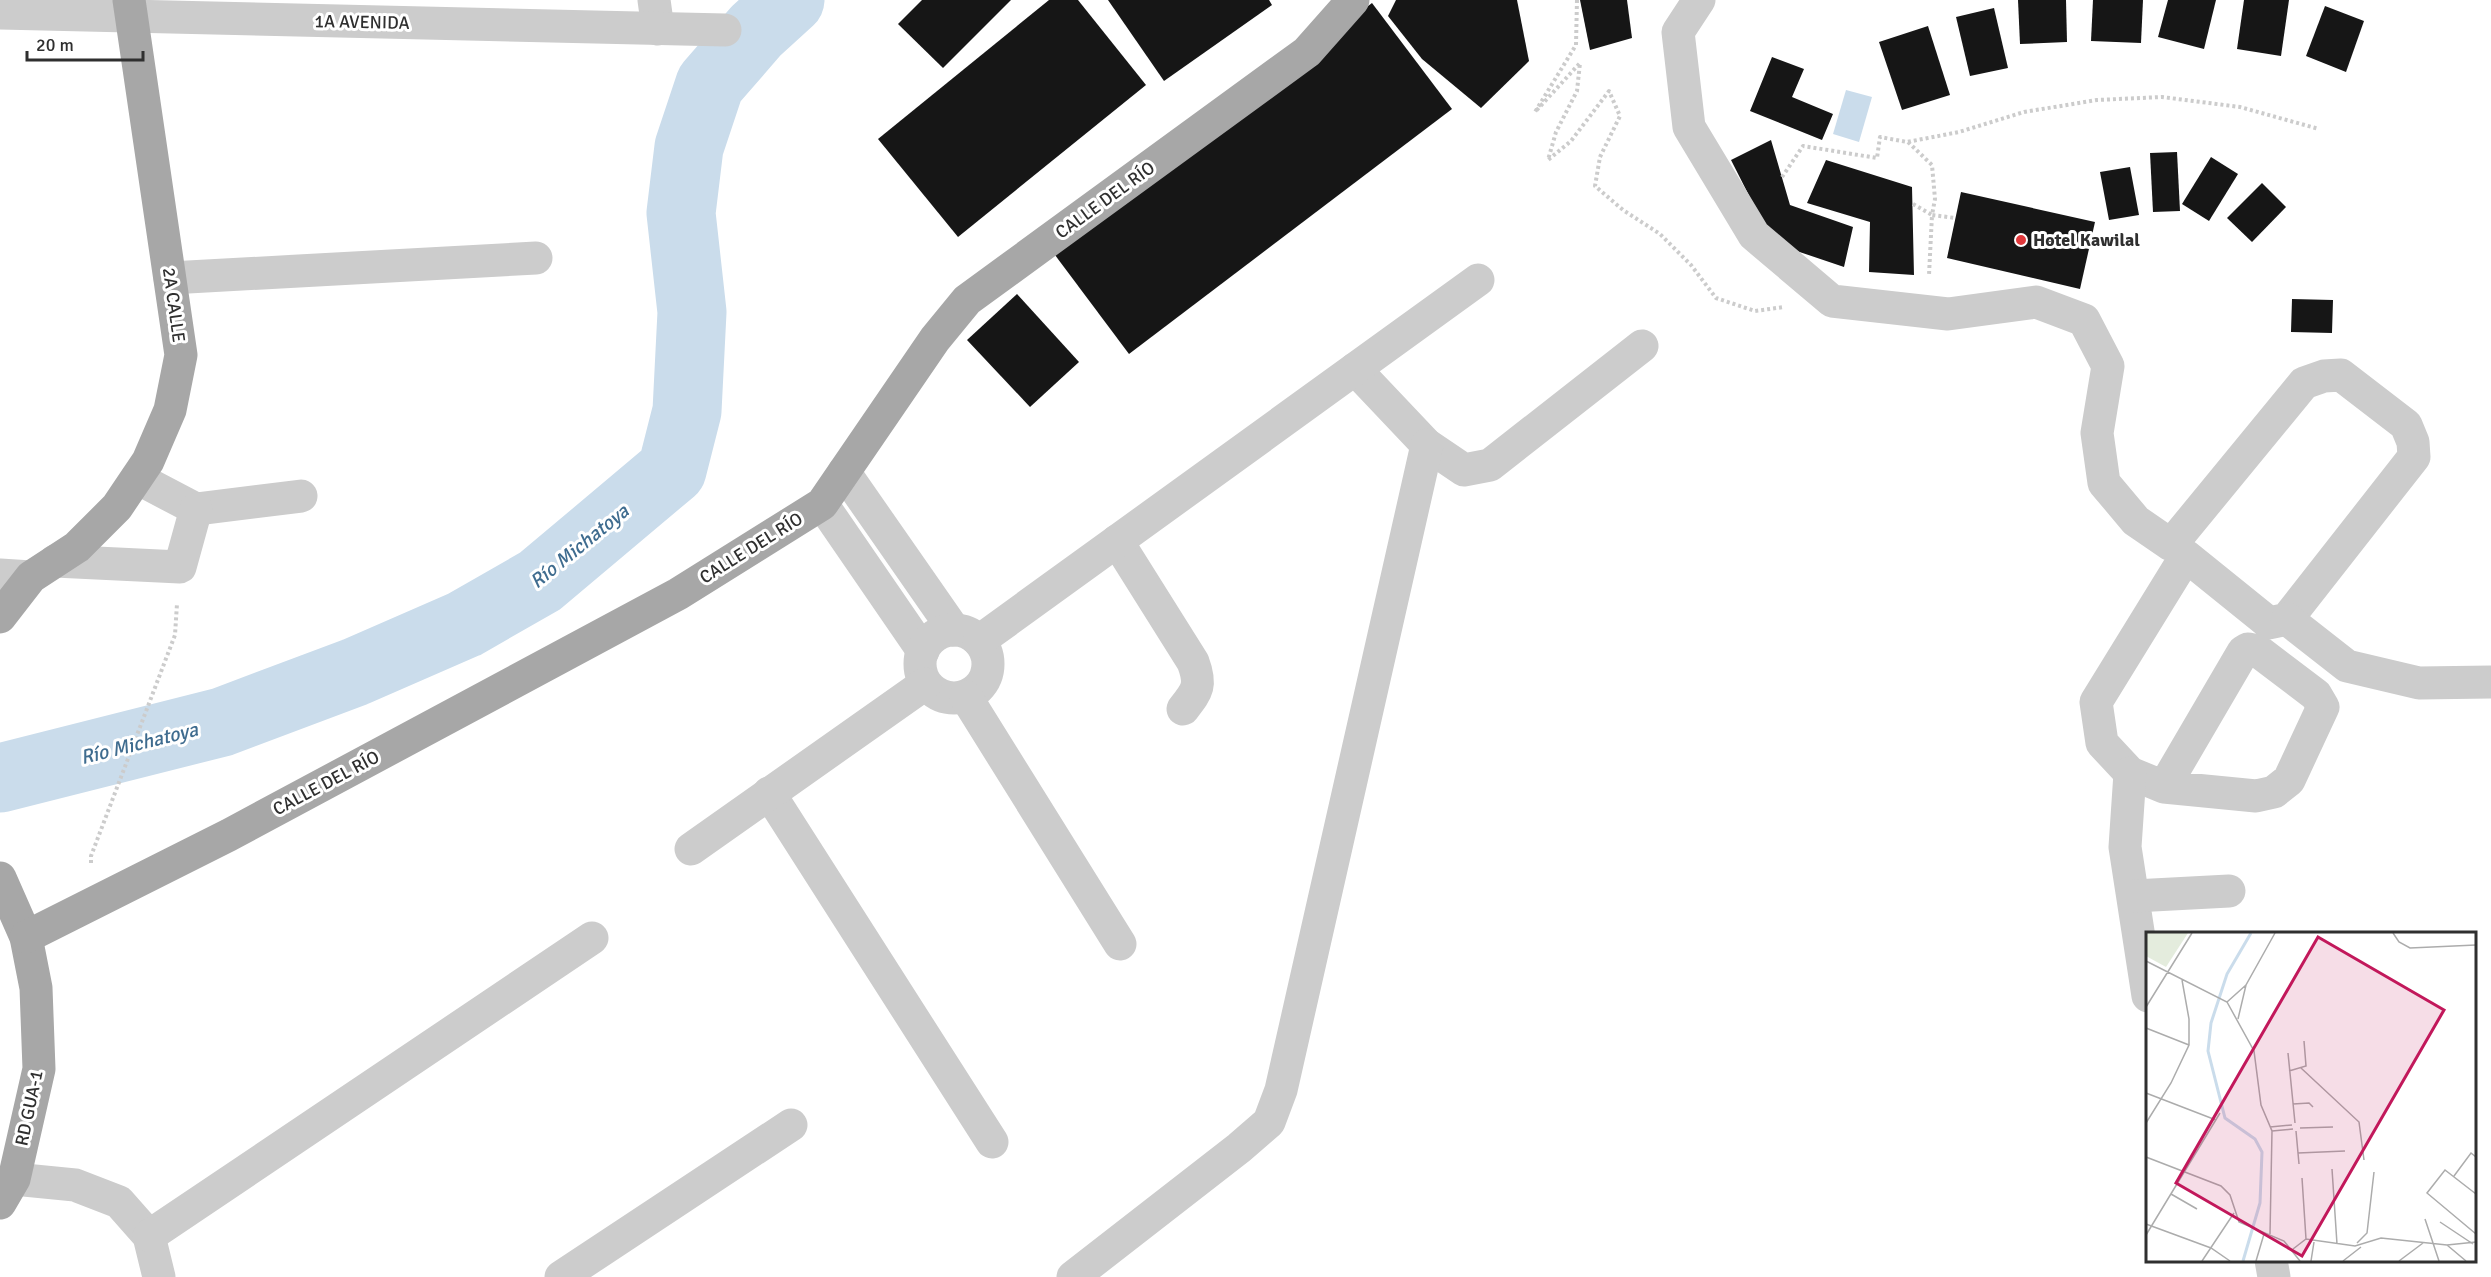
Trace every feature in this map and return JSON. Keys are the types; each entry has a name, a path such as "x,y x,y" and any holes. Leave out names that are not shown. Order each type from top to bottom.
{"main road":[{"name":"CALLE DEL RÍO","path":"26,937 229,835 678,594 822,504 935,339 967,300 1307,52 1353,0"},
{"name":"2A CALLE","path":"0,617 29,571 77,547 117,507 148,461 170,410 182,355 130,8"},
{"name":"RD GUA-1","path":"2,888 26,937 36,988 39,1069 7,1191"}],"street":[{"path":"1699,0 1678,32 1689,127 1754,235 1832,300 1948,314 2036,303 2084,320 2108,366 2097,433 2104,483 2136,520 2179,551 2269,623 2287,619 2414,457 2413,442 2406,424 2341,375 2324,376 2304,383 2179,551 2096,702 2102,743 2130,773 2164,787 2256,796 2274,792 2289,780 2323,707 2320,699 2258,651 2248,649 2243,652 2164,787"},
{"name":"1A AVENIDA","path":"0,13 130,8 656,14 725,30"},
{"path":"170,278 536,258"},
{"path":"844,472 966,636 987,656 987,672 979,687 966,697 951,698 936,694 926,684 921,673 923,651 930,640 941,633 966,636 1117,541 1478,280"},
{"path":"1355,369 1427,445 1464,470 1490,465 1642,346"},
{"path":"1073,1277 1269,1122 1281,1090 1427,445"},
{"path":"137,478 196,509 301,496"},
{"path":"822,504 923,651"},
{"path":"29,571 180,567 196,509"},
{"path":"1117,541 1193,662 1198,675 1197,690 1183,709"},
{"path":"2287,619 2347,666 2420,683 2491,682"},
{"path":"691,849 926,684"},
{"path":"966,697 1120,944"},
{"path":"2130,773 2125,847 2146,976"},
{"path":"769,793 992,1142"},
{"path":"2133,896 2229,891"},
{"path":"149,1236 592,938"},
{"path":"561,1277 791,1125"},
{"path":"7,1191 75,1185 119,1202 149,1236 159,1277"},
{"path":"2271,1262 2274,1277"}],"path":[{"path":"1577,0 1576,45 1535,112 1580,63 1577,91 1556,132 1548,160 1571,141 1609,91 1620,116 1600,157 1595,186 1623,210 1660,234 1691,265 1716,298 1755,311 1832,300"},
{"path":"1782,177 1803,146 1877,158 1880,137 1907,142 1959,132 2024,112 2097,100 2162,97 2240,107 2319,129"},
{"path":"1907,142 1932,165 1935,200 1932,215 1929,290 1948,314"},
{"path":"1912,204 1932,215 1955,218"},
{"path":"91,855 175,635"}],"water":[{"path":"1846,90 1872,97 1859,142 1833,134"}],"building":[{"path":"922,0 1011,0 943,68 898,24"},
{"path":"1049,0 1078,0 1146,85 958,237 878,139"},
{"path":"1108,0 1269,0 1272,5 1164,81"},
{"path":"1396,0 1517,0 1529,61 1481,108 1422,59 1388,16"},
{"path":"1580,0 1627,0 1632,38 1590,50"},
{"path":"2018,0 2066,0 2067,42 2020,44"},
{"path":"2093,0 2143,0 2141,43 2091,41"},
{"path":"2168,0 2216,0 2204,49 2158,37"},
{"path":"2244,0 2289,0 2281,56 2237,49"},
{"path":"1372,3 1452,109 1129,354 1049,247"},
{"path":"2325,6 2364,21 2346,72 2306,56"},
{"path":"1994,8 2008,68 1970,76 1956,17"},
{"path":"1928,26 1950,95 1902,110 1879,42"},
{"path":"1772,57 1804,69 1792,97 1833,114 1822,140 1750,111"},
{"path":"1771,140 1790,205 1853,227 1844,267 1773,243 1731,160"},
{"path":"2177,152 2180,211 2153,212 2150,153"},
{"path":"2211,157 2238,174 2209,221 2182,204"},
{"path":"1826,160 1912,187 1914,275 1869,272 1870,222 1807,203"},
{"path":"2130,167 2139,215 2109,220 2100,172"},
{"path":"2262,183 2286,207 2252,242 2227,218"},
{"name":"Hotel Kawilal","path":"1961,192 2095,222 2080,289 1947,258"},
{"path":"1017,294 1079,362 1030,407 967,340"},
{"path":"2292,299 2333,300 2332,333 2291,332"}],"waterway":[{"name":"Río Michatoya","path":"0,778 222,722 355,672 465,624 540,581 672,470 687,411 692,312 681,213 689,147 710,84 756,31 790,0"}],"place":[{"name":"Hotel Kawilal","path":"2021,240"}]}
